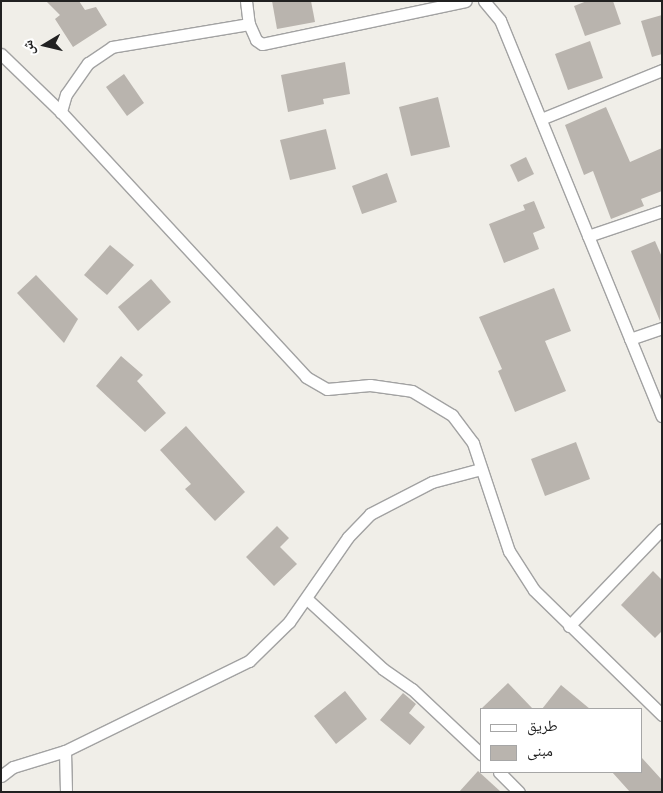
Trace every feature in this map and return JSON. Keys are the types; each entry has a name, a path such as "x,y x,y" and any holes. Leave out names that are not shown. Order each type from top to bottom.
{"street":[{"path":"246,1 249,24 256,40 262,44 466,1"},
{"path":"484,1 500,20 662,416"},
{"path":"61,112 66,94 88,63 112,46 249,24"},
{"path":"1,54 61,112 306,377 327,389 370,385 412,391 452,415 473,443 508,551 534,590 569,626 662,714"},
{"path":"540,120 662,70"},
{"path":"588,236 662,211"},
{"path":"630,339 662,328"},
{"path":"1,776 13,767 65,751 249,661 307,599 348,538 370,514 432,482 481,469"},
{"path":"569,626 662,529"},
{"path":"307,599 384,668 412,689 480,753"},
{"path":"65,751 66,792"},
{"path":"499,773 519,792"}],"building":[{"path":"46,1 79,1 85,10 96,7 107,25 73,47 55,19 60,15"},
{"path":"272,1 311,1 315,22 277,29"},
{"path":"587,1 613,1 621,24 585,36 574,6"},
{"path":"662,15 662,54 652,57 641,21"},
{"path":"590,41 603,78 568,90 555,54"},
{"path":"345,62 350,94 323,99 324,104 288,112 281,75"},
{"path":"124,74 144,103 127,116 106,87"},
{"path":"438,97 450,147 411,156 399,107"},
{"path":"606,107 630,162 662,148 662,191 641,199 644,206 611,219 593,171 584,175 565,125"},
{"path":"326,129 336,169 290,180 280,140"},
{"path":"526,157 534,174 518,182 510,165"},
{"path":"387,173 397,202 362,214 352,186"},
{"path":"534,201 545,228 533,233 539,249 504,263 489,224 525,210 523,205"},
{"path":"655,241 662,257 660,321 631,251"},
{"path":"110,245 134,265 107,295 84,275"},
{"path":"36,275 78,319 64,343 17,293"},
{"path":"151,279 171,302 138,331 118,307"},
{"path":"554,288 571,331 545,341 566,391 515,412 498,371 502,369 479,317"},
{"path":"121,356 143,375 137,381 166,413 145,432 96,386"},
{"path":"186,426 245,492 215,521 185,489 191,484 160,450"},
{"path":"576,442 590,479 545,496 531,459"},
{"path":"277,526 289,538 280,547 297,564 274,586 246,557"},
{"path":"653,571 662,580 662,631 655,638 621,605"},
{"path":"508,683 532,708 482,708"},
{"path":"561,685 589,708 543,708"},
{"path":"345,691 367,719 336,744 314,716"},
{"path":"403,693 416,704 409,713 425,727 410,745 380,720"},
{"path":"643,759 662,780 662,792 630,792 613,773 643,773"},
{"path":"478,771 501,792 459,792"}]}
